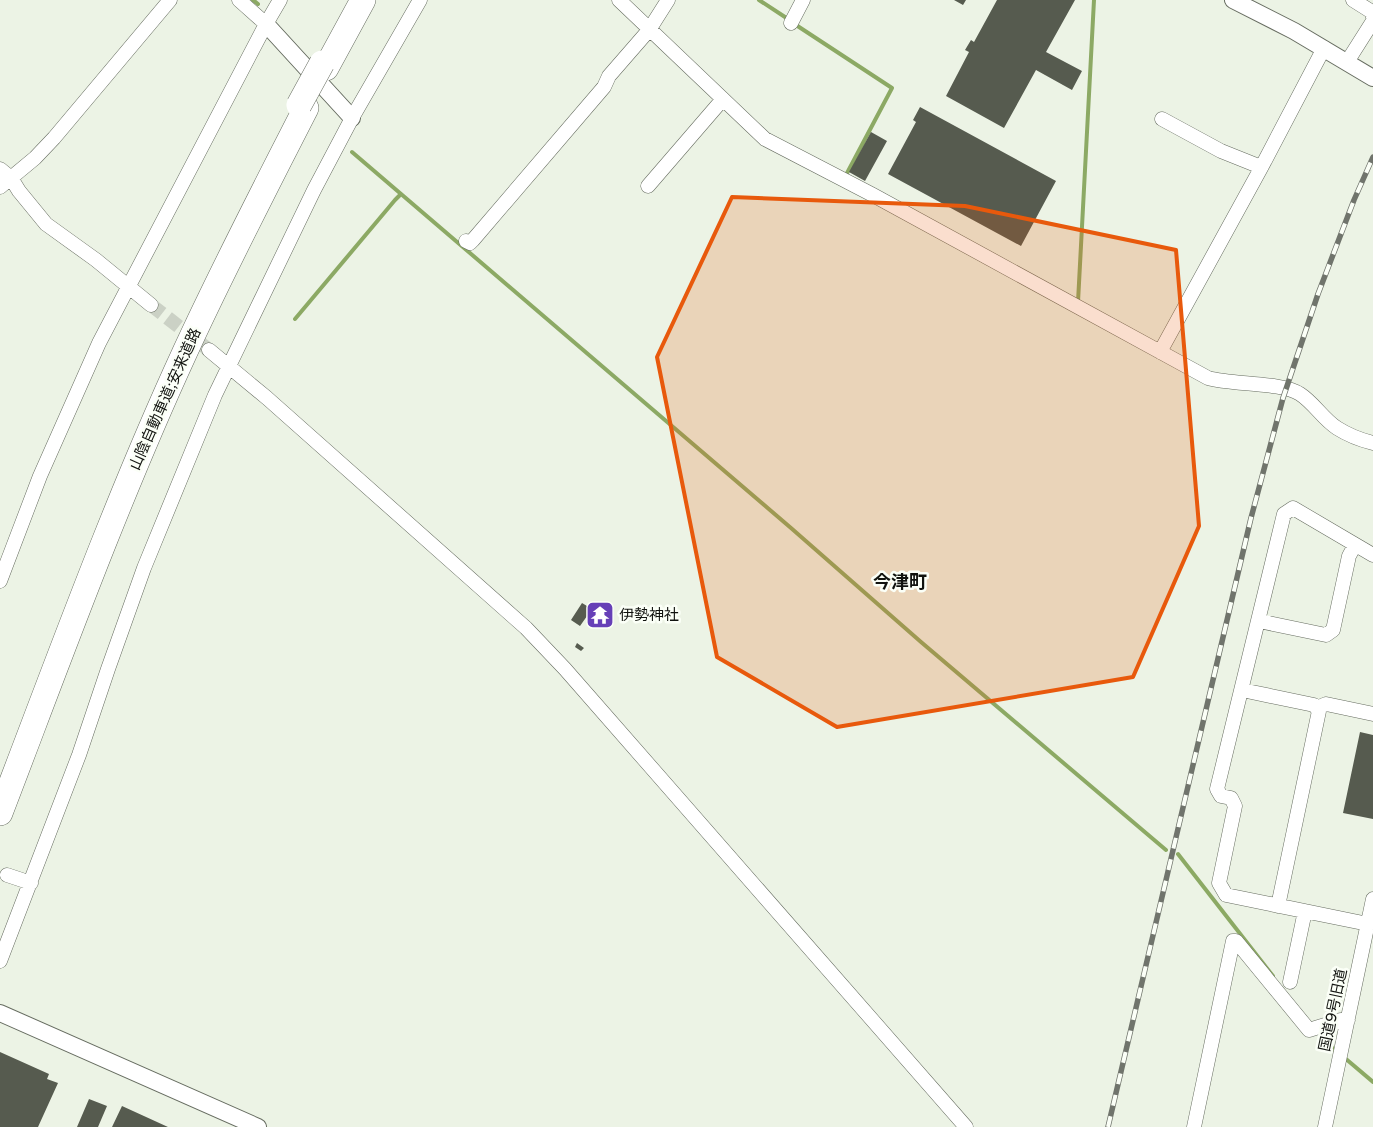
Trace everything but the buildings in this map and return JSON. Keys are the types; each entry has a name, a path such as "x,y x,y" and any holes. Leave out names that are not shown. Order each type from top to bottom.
{"highway":[{"name":"山陰自動車道;安来道路","path":"0,791 97,537 177,352 230,240 324,65 356,0"},
{"name":"山陰自動車道;安来道路","path":"324,65 363,0"},
{"name":"山陰自動車道;安来道路","path":"0,813 105,540 143,448 184,355 302,106"}],"street":[{"path":"6,183 35,158 54,138 170,0"},
{"path":"239,0 266,24 352,118"},
{"path":"0,581 40,476 99,343 280,0"},
{"path":"0,961 79,756 144,568 228,365 314,190 352,118 420,0"},
{"path":"618,0 765,139 882,199 1213,380 1278,387 1299,393 1336,428 1361,440 1373,443"},
{"path":"466,242 470,243 473,240 604,87 609,76 649,30 668,0"},
{"path":"792,23 803,0"},
{"path":"1234,0 1278,22 1373,78"},
{"path":"1353,0 1372,12 1373,17"},
{"path":"1347,62 1373,22"},
{"path":"1160,352 1324,48"},
{"path":"648,186 723,99"},
{"path":"1162,118 1221,151 1261,167"},
{"path":"0,169 6,183 19,191 46,224 96,260 151,305"},
{"path":"209,350 526,628 565,669 966,1127"},
{"path":"1368,924 1226,895 1218,883 1235,806 1231,798 1221,796 1217,789 1284,514 1293,508 1373,555"},
{"path":"1258,621 1326,635 1334,630 1349,556 1355,545"},
{"path":"1242,690 1314,705 1320,711 1278,906"},
{"path":"1317,708 1326,704 1373,714"},
{"path":"7,875 31,883"},
{"name":"国道9号旧道","path":"1325,1127 1348,1020 1368,950 1368,924 1373,899"},
{"path":"1290,982 1305,911"},
{"path":"1194,1127 1233,941 1236,940 1309,1030 1341,1020 1348,1020"},
{"path":"0,1013 258,1127"}],"highlighted area":[{"path":"732,197 965,206 1176,250 1199,526 1133,677 837,727 717,657 657,357"}],"waterway":[{"path":"253,0 258,4"},
{"path":"759,0 788,19"},
{"path":"1078,302 1094,0"},
{"path":"796,25 892,88 847,176"},
{"path":"352,152 791,528 921,642 1166,850"},
{"path":"295,319 401,194"},
{"path":"1178,854 1273,976"},
{"path":"1317,1030 1335,1051"},
{"path":"1346,1059 1373,1082"}],"tunnel":[{"path":"151,305 209,350"}],"railway":[{"path":"1108,1127 1251,518 1283,398 1318,294 1354,200 1373,157"}],"place":[{"name":"伊勢神社","path":"600,615"}],"district":[{"name":"今津町","path":"900,582"}]}
